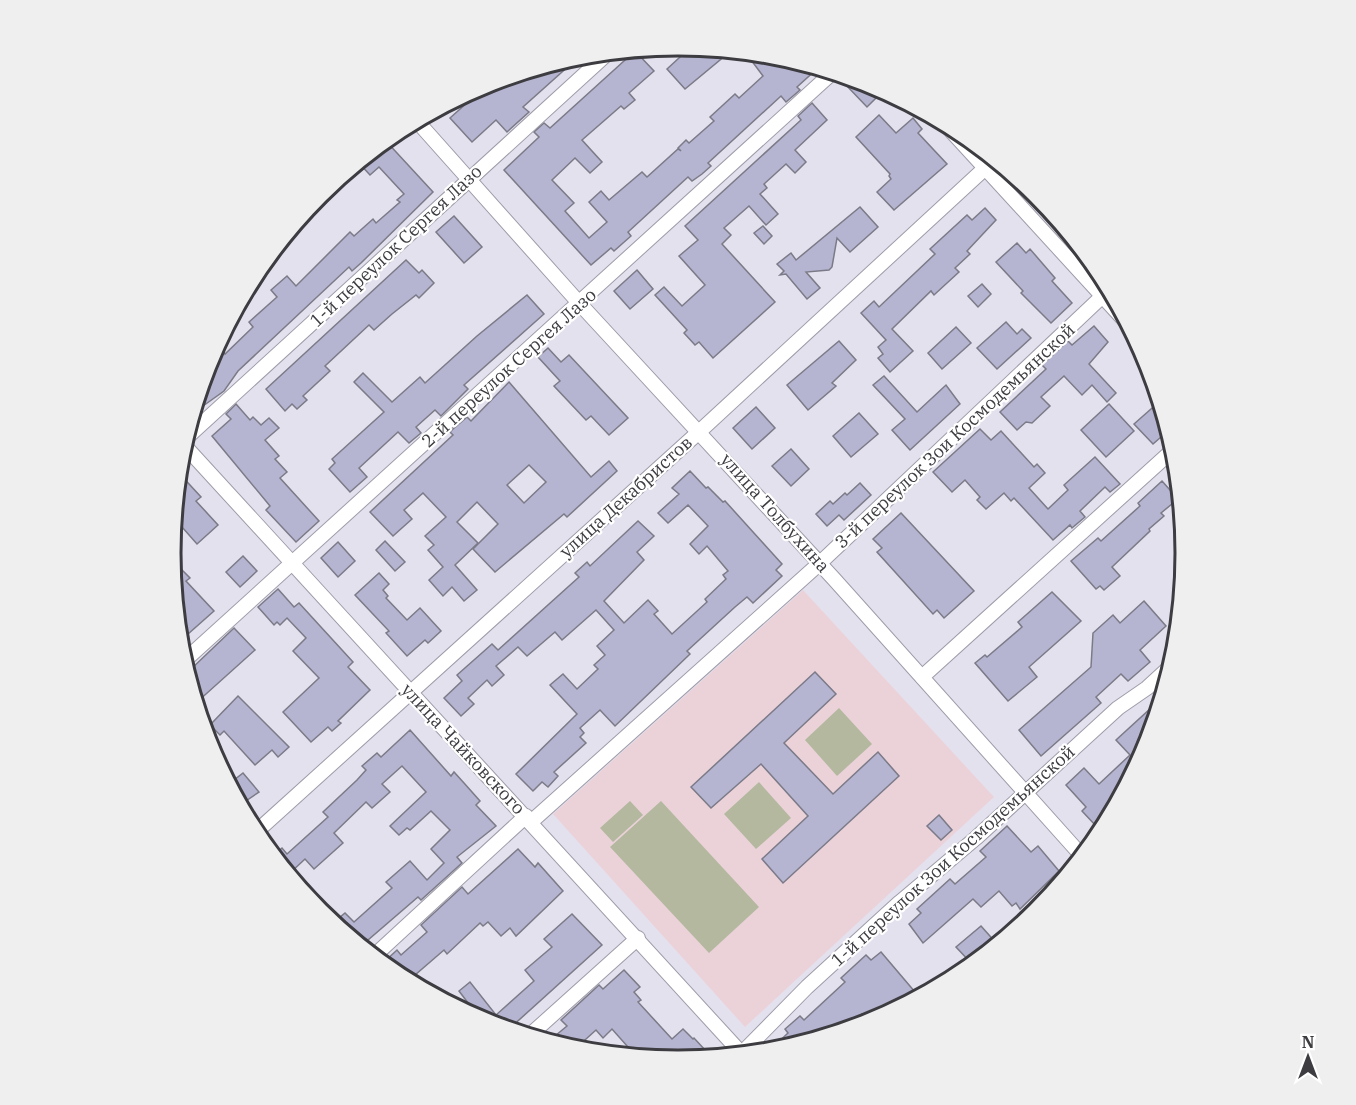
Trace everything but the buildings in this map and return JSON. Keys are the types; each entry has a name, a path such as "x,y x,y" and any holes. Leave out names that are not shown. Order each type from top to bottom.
{"street":[{"name":"1-й переулок Сергея Лазо","path":"197,430 598,62"},
{"name":"2-й переулок Сергея Лазо","path":"192,654 826,78"},
{"name":"улица Толбухина","path":"422,126 580,304 820,563 1076,849"},
{"name":"улица Декабристов","path":"263,826 700,431 989,164"},
{"path":"999,173 1088,272"},
{"name":"3-й переулок Зои Космодемьянской","path":"380,951 820,563 1103,295"},
{"name":"улица Чайковского","path":"192,451 292,565 638,938 735,1046"},
{"path":"922,676 1165,457"},
{"name":"1-й переулок Зои Космодемьянской","path":"752,1044 816,979 1118,708 1159,678"},
{"path":"537,1029 638,938"}],"shaded area":[{"path":"803,590 994,797 745,1027 553,814"}],"green space":[{"path":"839,708 872,744 837,776 805,740"},
{"path":"759,782 791,818 756,849 724,814"},
{"path":"630,801 643,815 613,842 600,828"},
{"path":"661,801 759,907 709,953 610,847"}]}
